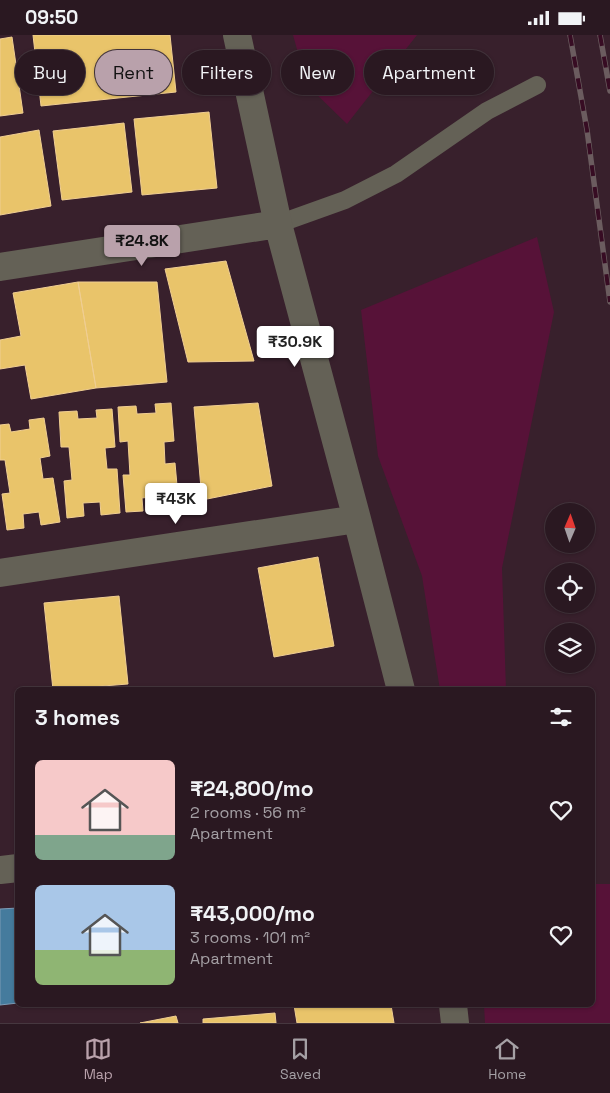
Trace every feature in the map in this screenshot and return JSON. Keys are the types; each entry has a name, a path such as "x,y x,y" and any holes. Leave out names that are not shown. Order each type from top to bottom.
{"street":[{"path":"237,35 278,224 358,519 400,687"},
{"path":"0,267 278,224"},
{"path":"0,573 358,519"},
{"path":"0,870 15,868"},
{"path":"453,1007 455,1023"}],"lane":[{"path":"278,224 345,200 396,174 487,111 538,85"}],"shaded area":[{"path":"293,35 417,35 405,50 364,50 364,95 370,95 347,124 317,95 354,95 354,50 297,50"},
{"path":"537,237 554,312 502,568 506,687 440,687 422,576 378,456 361,310"},
{"path":"595,884 610,884 610,1023 485,1023 484,1007 595,1007"}],"building: Homes":[{"path":"33,35 170,35 172,50 95,50 95,95 147,95 41,106 40,95 85,95 85,50 35,50"},
{"path":"12,37 15,58 15,95 20,95 23,113 0,116 0,39"},
{"path":"172,54 176,92 172,92"},
{"path":"209,112 217,188 142,195 134,119"},
{"path":"124,123 132,192 62,200 53,131"},
{"path":"39,130 51,206 0,215 0,137"},
{"path":"226,261 254,361 188,362 165,269"},
{"path":"78,282 96,388 31,399 25,365 0,369 0,340 21,336 13,293"},
{"path":"78,282 157,282 167,382 96,388"},
{"path":"171,403 174,441 164,442 165,464 175,463 179,508 160,509 159,496 142,498 143,511 126,512 123,475 130,475 128,441 120,442 118,407 136,406 137,414 156,413 155,404"},
{"path":"258,403 272,486 202,500 194,407"},
{"path":"112,409 115,447 105,448 107,469 117,469 120,513 101,515 100,502 83,503 84,516 67,518 64,481 72,480 69,447 61,447 59,412 77,411 78,419 97,418 96,410"},
{"path":"44,418 50,456 40,458 43,479 53,478 60,522 41,525 39,512 23,514 24,528 7,530 2,494 10,493 5,460 0,460 0,425 9,424 11,432 30,429 29,420"},
{"path":"318,557 334,646 274,657 258,568"},
{"path":"119,596 128,684 90,687 53,687 44,603"},
{"path":"294,1007 391,1007 394,1023 297,1023"},
{"path":"275,1013 276,1023 203,1023 203,1019"},
{"path":"176,1016 178,1023 140,1023"}],"building: Public":[{"path":"15,908 15,1003 0,1005 0,909"}],"railway":[{"path":"570,35 587,130 610,302"},
{"path":"600,35 610,91"}]}
